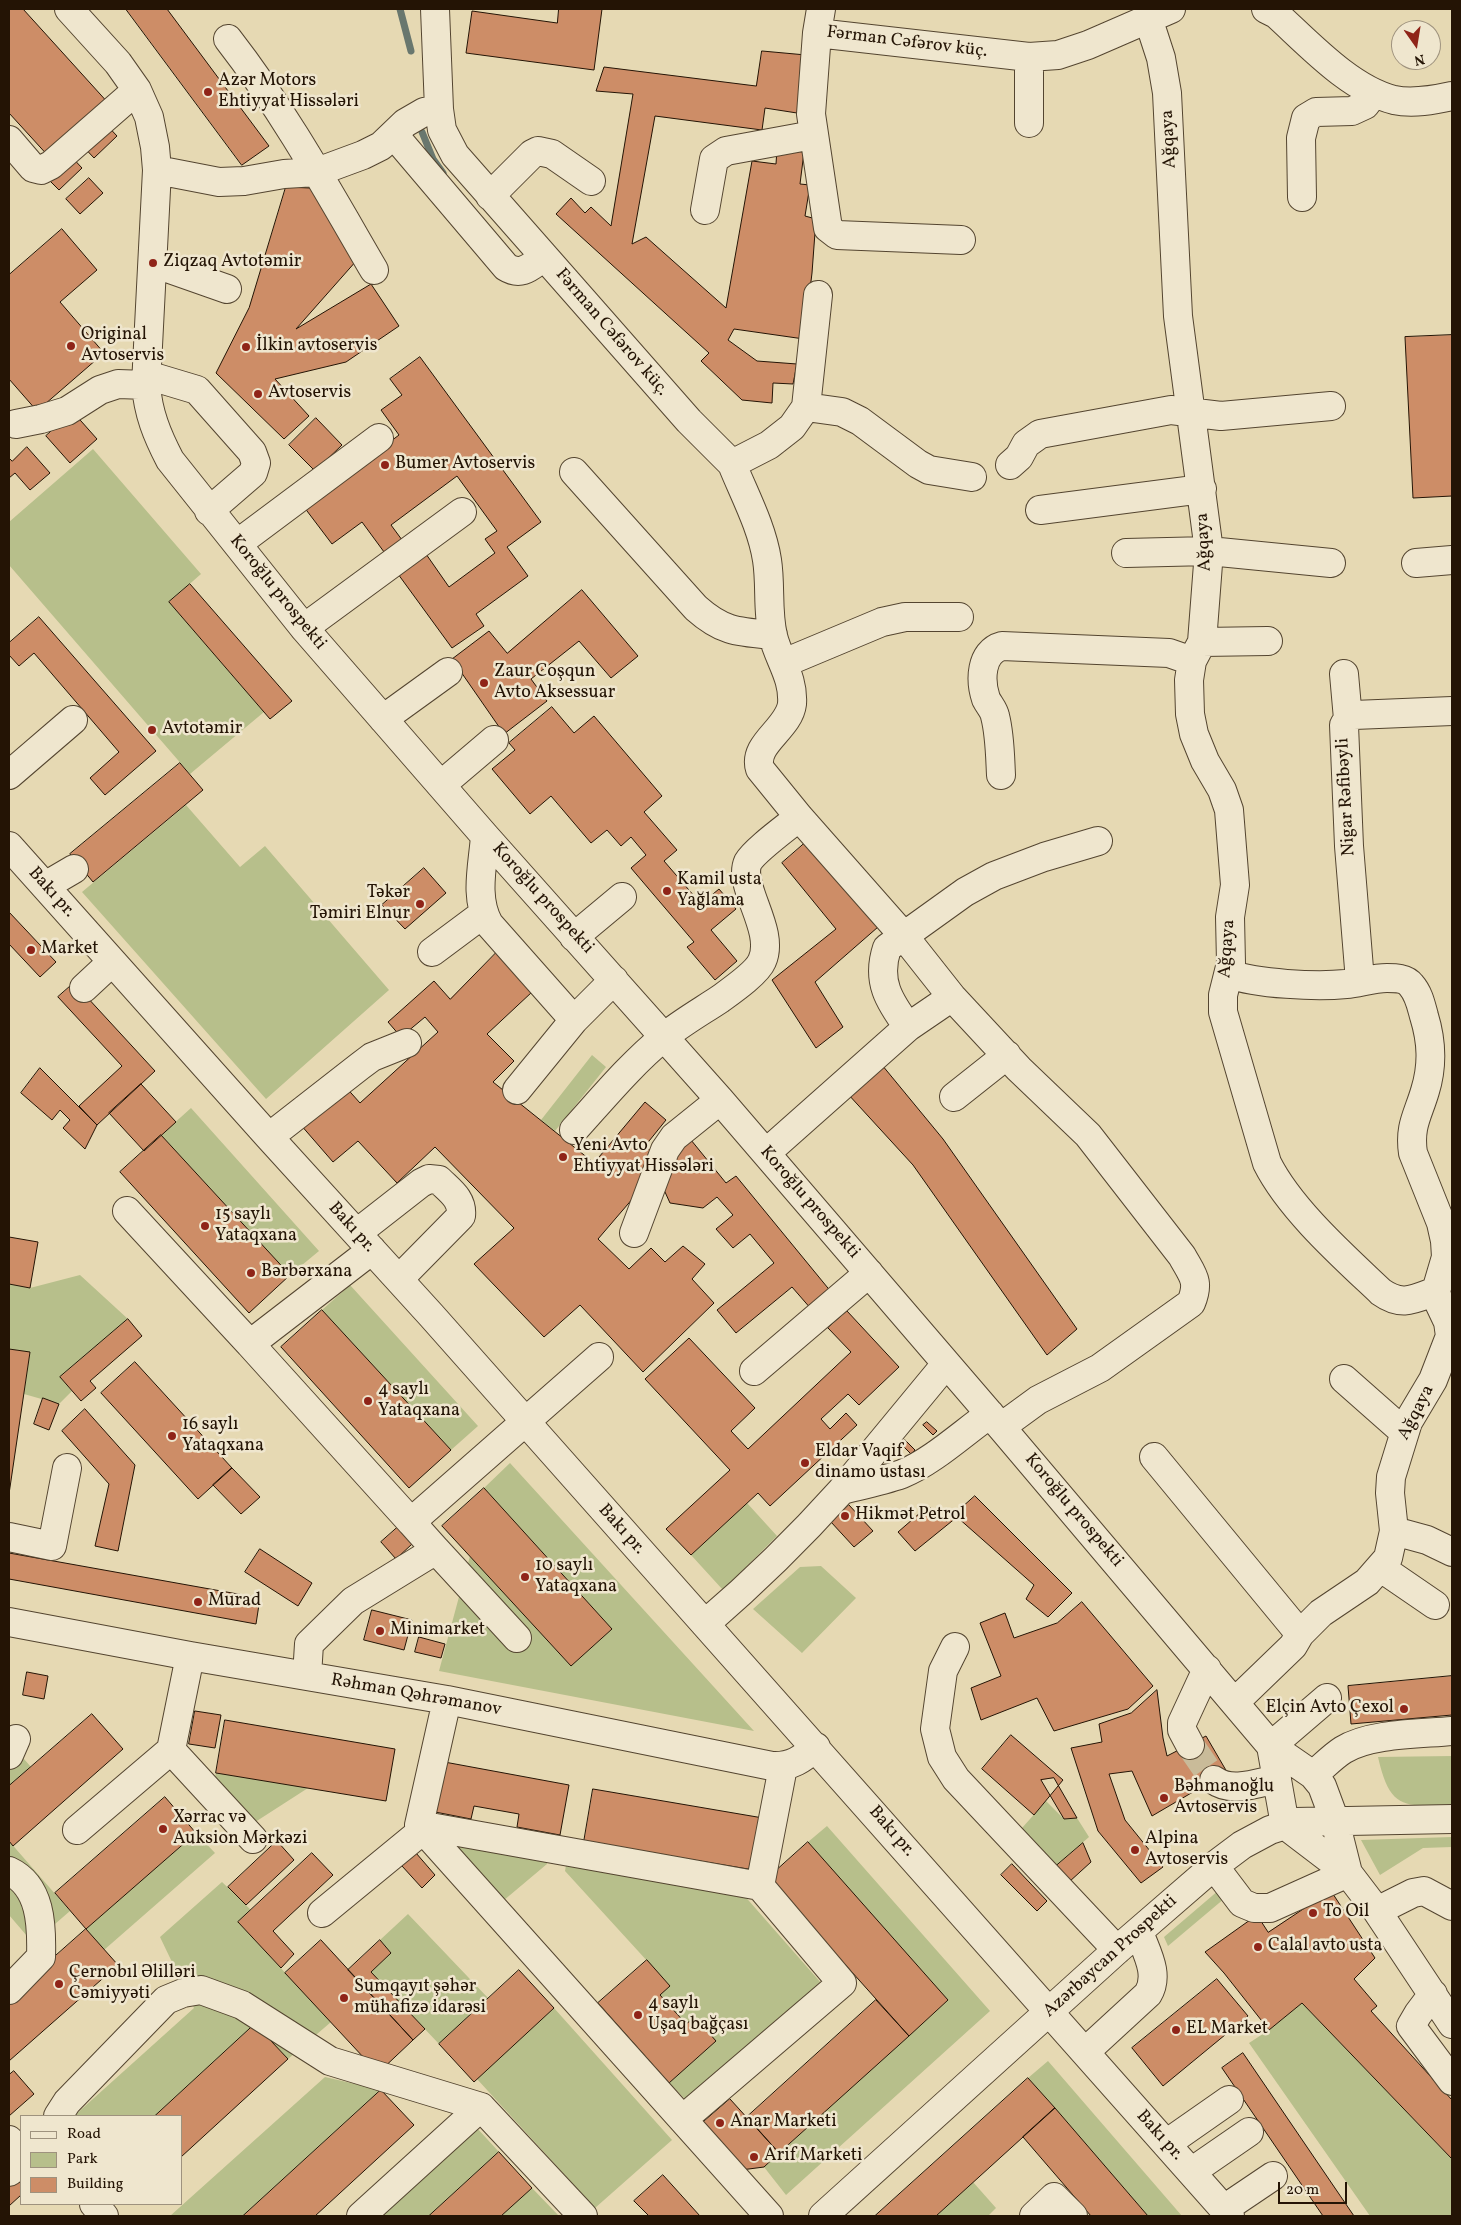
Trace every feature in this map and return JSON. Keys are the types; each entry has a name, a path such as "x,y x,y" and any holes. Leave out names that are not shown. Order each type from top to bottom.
{"street":[{"name":"Koroğlu prospekti","path":"69,9 118,63 137,90 149,117 157,170 146,380 148,407 156,434 170,460 304,628 574,937 665,1036 996,1420 1271,1746"},
{"name":"Fərman Cəfərov küç.","path":"435,9 439,109 442,130 455,155 689,421 732,464"},
{"path":"1266,9 1276,14 1345,75 1374,93 1396,100 1426,101 1452,96"},
{"name":"Fərman Cəfərov küç.","path":"961,240 837,236 828,228 811,114 819,21 1028,57 1058,55 1088,45 1159,14"},
{"name":"Ağqaya","path":"1159,14 1161,58 1167,93 1178,316 1209,550 1197,651 1189,680 1190,714 1194,734 1205,761 1222,790 1228,810 1235,884 1230,918 1232,949 1229,974 1223,995 1223,1012 1267,1163 1276,1182 1354,1267 1381,1292 1392,1300 1408,1301 1436,1291 1439,1303 1450,1322 1450,1336 1433,1380 1408,1422 1391,1476 1390,1493 1394,1531 1388,1558 1367,1582 1321,1613 1300,1634 1292,1646 1235,1702"},
{"path":"228,39 257,77 317,172 374,270"},
{"path":"1028,57 1029,123"},
{"path":"9,140 33,168 41,170 51,165 137,90"},
{"path":"1302,197 1301,138 1306,118 1316,112 1352,111 1366,105 1374,93"},
{"path":"157,170 219,182 244,182 284,174 317,172 363,155 380,146 405,123 424,112 439,109"},
{"path":"394,135 506,268 514,272 522,272 544,257"},
{"path":"705,210 714,159 726,151 814,135"},
{"path":"490,196 532,154 538,151 552,154 592,181"},
{"path":"152,263 227,289"},
{"path":"818,295 806,407 792,427 769,445 732,464 759,532 767,559 773,635 791,682 788,718 760,753 758,762 760,769 799,817 903,935 952,997 1019,1069 1088,1135 1182,1256 1193,1275 1197,1288 1191,1303 1100,1368 996,1420 911,1469 879,1482 842,1490"},
{"path":"16,424 66,411 100,390 118,384 146,380 197,390 252,452 256,463 253,473 209,511"},
{"path":"1010,465 1019,457 1026,444 1040,434 1146,413 1170,410 1221,416 1331,406"},
{"path":"806,407 842,412 860,421 918,464 930,470 972,477"},
{"path":"236,544 379,438"},
{"path":"574,472 696,608 712,622 724,628 741,632 773,635"},
{"path":"1040,510 1202,489"},
{"path":"304,628 462,512"},
{"path":"1126,553 1209,550 1331,563"},
{"path":"1416,562 1452,560"},
{"path":"784,663 882,622 905,617 959,617"},
{"path":"1001,775 995,715 984,692 984,665 987,655 992,649 1002,646 1169,653 1268,641"},
{"path":"383,719 448,672"},
{"path":"1344,674 1348,719"},
{"name":"Nigar Rəfibəyli","path":"1360,981 1349,846 1344,725 1348,719 1362,714 1452,711"},
{"path":"9,775 73,720"},
{"path":"440,785 494,740"},
{"path":"574,1130 632,1067 665,1036 732,991 761,963 765,951 764,931 747,878 748,863 756,853 799,817"},
{"path":"485,836 480,898 483,914 489,924 574,1020"},
{"path":"908,1027 886,994 883,961 887,948 965,892 994,876 1044,857 1098,841"},
{"name":"Bakı pr.","path":"10,850 45,886 269,1137 399,1279 816,1747 1048,2013 1085,2052 1227,2213"},
{"path":"45,886 74,869"},
{"path":"574,937 622,897"},
{"path":"432,952 483,914"},
{"path":"84,988 112,962"},
{"path":"1229,974 1257,981 1327,984 1385,978 1400,979 1409,982 1417,992 1440,1029 1425,1091 1415,1116 1411,1141 1413,1153 1441,1223 1445,1240 1446,1257 1436,1291"},
{"path":"517,1090 574,1020 614,980"},
{"path":"766,1153 908,1027 952,997"},
{"path":"269,1137 372,1057 407,1043"},
{"path":"954,1097 1007,1055"},
{"path":"634,1234 665,1150 674,1137 720,1100"},
{"path":"250,1344 364,1242 421,1182 429,1179 439,1180 456,1196 462,1207 460,1216 399,1279"},
{"path":"127,1211 517,1638"},
{"path":"754,1371 869,1273"},
{"path":"411,1522 599,1357"},
{"path":"705,1624 780,1557 842,1490 946,1364"},
{"path":"1344,1379 1404,1432"},
{"path":"1154,1457 1300,1634"},
{"path":"9,1538 52,1546 67,1468"},
{"path":"1394,1531 1427,1540 1452,1552"},
{"path":"307,1676 309,1644 346,1607 436,1550"},
{"path":"1381,1568 1436,1605"},
{"name":"Rəhman Qəhrəmanov","path":"9,1622 190,1656 447,1700 783,1767"},
{"path":"955,1647 943,1671 935,1729 942,1757 956,1779 1117,1950"},
{"path":"77,1830 171,1750 190,1656"},
{"path":"1190,1745 1182,1730 1182,1723 1207,1669"},
{"path":"1271,1746 1327,1698"},
{"path":"322,1913 421,1828 447,1700"},
{"path":"1313,1775 1344,1749 1363,1742 1452,1731"},
{"path":"1271,1746 1313,1775 1327,1797 1348,1873"},
{"path":"1271,1746 1285,1825 1348,1873 1377,1911 1452,2024"},
{"path":"760,1886 783,1767 802,1758 816,1747"},
{"path":"171,1750 253,1840"},
{"path":"1214,1780 1220,1785 1230,1787 1277,1780"},
{"name":"Azərbaycan Prospekti","path":"823,2216 1117,1950 1214,1866 1242,1845 1270,1830 1295,1822 1452,1819"},
{"path":"421,1828 760,1886 842,1982 683,2119"},
{"path":"421,1828 769,2216"},
{"path":"1214,1866 1242,1903 1254,1908 1270,1908 1348,1873"},
{"path":"9,1870 25,1882 33,1893 41,1927 42,1942 41,1957 9,1990"},
{"path":"1377,1911 1413,1893 1424,1891 1452,1906"},
{"path":"1085,2052 1148,1994 1153,1986 1154,1973 1139,1932"},
{"path":"59,2115 67,2102 166,2000 183,1993 201,1990 242,2005 330,2061 481,2107 583,2216"},
{"path":"1433,1994 1411,2026 1452,2081"},
{"path":"1166,2144 1229,2100"},
{"path":"362,2216 481,2107"},
{"path":"1191,2172 1249,2132"},
{"path":"9,2140 20,2151"},
{"path":"9,2172 20,2164"},
{"path":"1227,2213 1273,2176"},
{"path":"1034,2216 1054,2198 1073,2216"},
{"path":"95,2205 104,2216"}],"green space":[{"path":"93,449 201,574 169,602 264,712 190,774 9,565 9,522"},
{"path":"186,805 240,867 265,846 389,990 266,1099 82,892"},
{"path":"592,1055 606,1067 555,1131 541,1120"},
{"path":"191,1108 319,1251 290,1275 161,1135"},
{"path":"80,1275 128,1319 60,1377 72,1391 59,1404 24,1394 30,1353 9,1349 9,1284 30,1288"},
{"path":"350,1285 478,1426 451,1450 322,1310"},
{"path":"510,1463 754,1731 439,1671 470,1556 571,1666 612,1629 484,1488"},
{"path":"747,1503 777,1536 723,1590 691,1555"},
{"path":"821,1566 856,1598 802,1653 753,1609 800,1567"},
{"path":"9,1742 31,1767 9,1786"},
{"path":"1452,1756 1452,1804 1422,1805 1402,1802 1394,1796 1388,1787 1378,1757"},
{"path":"216,1773 308,1788 249,1826 213,1785"},
{"path":"1046,1801 1064,1819 1077,1818 1089,1837 1055,1867 1022,1828"},
{"path":"827,1826 990,2011 786,2195 764,2167 947,2001 808,1842"},
{"path":"430,1831 548,1852 547,1864 497,1906"},
{"path":"196,1833 215,1853 104,1950 86,1929"},
{"path":"1452,1837 1452,1847 1423,1848 1380,1875 1361,1840"},
{"path":"9,1841 70,1911 33,1943 9,1915"},
{"path":"568,1854 735,1885 822,1984 688,2102 669,2083 716,2041 695,2017 686,2024 660,1995 670,1986 565,1871"},
{"path":"222,1882 251,1910 238,1922 331,2022 288,2059 255,2024 156,2115 75,2115 194,2008 160,1937"},
{"path":"1219,1890 1225,1898 1168,1946 1164,1937"},
{"path":"408,1914 488,1998 439,2044 371,1972 391,1953 380,1940"},
{"path":"1302,2003 1452,2159 1452,2216 1370,2216 1249,2043 1269,2030"},
{"path":"554,2008 672,2140 595,2208 477,2079"},
{"path":"1048,2061 1182,2216 1148,2216 1028,2078"},
{"path":"325,2077 381,2090 243,2216 170,2216"},
{"path":"476,2127 499,2152 429,2216 376,2216"},
{"path":"973,2182 996,2208 988,2216 936,2216"},
{"path":"532,2188 559,2216 501,2216"}],"building":[{"path":"9,9 23,9 110,105 51,159 9,113"},
{"path":"126,9 167,9 269,146 242,165"},
{"path":"559,9 602,9 594,70 466,53 472,11 557,23"},
{"path":"762,51 806,55 797,113 765,108 762,130 655,116 632,244 646,237 726,308 752,161 776,164 777,149 804,152 800,184 810,185 805,216 816,219 804,339 734,329 728,340 757,361 797,364 793,384 773,383 772,403 742,400 701,361 709,353 556,214 571,198 585,213 591,207 611,226 633,94 596,91 604,67 756,86"},
{"path":"103,121 117,136 94,158 80,143"},
{"path":"68,153 82,168 59,190 44,175"},
{"path":"89,178 103,193 80,214 66,199"},
{"path":"286,187 310,188 357,260 296,329 371,284 399,326 346,362 275,379 309,416 284,439 216,373 249,308"},
{"path":"62,229 97,270 60,302 104,353 37,411 9,379 9,275"},
{"path":"1452,335 1452,496 1413,498 1405,337"},
{"path":"420,357 541,522 507,547 528,576 476,614 484,626 452,648 398,574 426,554 449,587 495,553 485,539 497,531 457,476 391,525 405,544 387,556 362,522 332,544 304,507 399,435 381,410 402,395 390,379"},
{"path":"73,412 97,439 70,463 46,436"},
{"path":"316,418 342,445 315,471 289,445"},
{"path":"27,447 50,473 30,490 15,473 9,478 9,458 12,461"},
{"path":"190,584 292,701 270,719 169,602"},
{"path":"582,590 638,656 611,678 579,641 531,679 547,701 504,734 452,659 489,631 507,653"},
{"path":"39,617 156,751 105,795 90,778 119,752 34,653 19,666 9,655 9,643"},
{"path":"552,707 574,733 594,716 662,796 644,812 677,850 664,861 701,904 719,889 736,909 711,930 737,961 715,980 687,947 694,942 631,868 646,855 631,837 621,846 607,830 591,843 551,796 530,814 492,769 515,750 509,743"},
{"path":"180,763 203,790 93,882 70,854"},
{"path":"805,843 878,927 815,982 843,1027 816,1048 772,980 836,929 782,863"},
{"path":"424,868 446,893 405,929 382,905"},
{"path":"9,912 56,962 40,977 9,944"},
{"path":"498,951 532,992 487,1034 514,1061 493,1082 594,1163 645,1102 666,1120 645,1146 653,1153 640,1190 598,1239 629,1269 651,1248 665,1262 683,1246 705,1264 692,1279 714,1303 643,1372 580,1305 544,1337 474,1264 514,1228 435,1147 397,1183 358,1141 333,1162 300,1124 343,1084 360,1103 438,1032 425,1017 401,1037 388,1022 434,981 450,999"},
{"path":"74,983 155,1071 97,1125 79,1106 122,1066 58,997"},
{"path":"882,1065 943,1139 1077,1329 1047,1355 913,1165 847,1093"},
{"path":"40,1068 97,1125 85,1149 63,1128 70,1120 60,1110 52,1120 21,1093"},
{"path":"141,1084 176,1122 144,1151 109,1113"},
{"path":"161,1135 290,1275 249,1313 120,1172"},
{"path":"691,1140 726,1183 736,1176 832,1293 812,1310 792,1287 736,1333 717,1310 774,1263 750,1234 733,1248 716,1229 733,1215 717,1197 703,1208 670,1203 660,1181 672,1152"},
{"path":"9,1237 38,1242 30,1288 9,1284"},
{"path":"322,1310 451,1450 409,1488 281,1347"},
{"path":"847,1311 899,1367 859,1405 848,1394 821,1419 830,1429 846,1413 857,1425 770,1506 758,1493 691,1555 666,1529 730,1470 645,1379 689,1338 755,1408 731,1431 748,1449 851,1352 828,1328"},
{"path":"128,1319 142,1336 90,1381 96,1388 81,1401 60,1377"},
{"path":"9,1349 30,1352 9,1494"},
{"path":"135,1362 232,1468 198,1499 101,1393"},
{"path":"43,1398 59,1404 49,1430 34,1424"},
{"path":"85,1409 135,1465 118,1551 95,1546 109,1484 62,1431"},
{"path":"927,1422 937,1431 933,1435 923,1425"},
{"path":"905,1440 915,1450 911,1454 901,1444"},
{"path":"232,1468 260,1497 241,1514 213,1485"},
{"path":"484,1488 612,1629 571,1666 442,1526"},
{"path":"975,1496 1072,1593 1048,1617 1026,1599 1034,1585 957,1517 915,1551 898,1532 928,1506 946,1521"},
{"path":"849,1505 873,1531 854,1547 831,1522"},
{"path":"398,1527 412,1544 396,1559 381,1542"},
{"path":"260,1549 312,1583 298,1606 245,1572"},
{"path":"9,1553 260,1598 256,1624 9,1579"},
{"path":"1082,1602 1153,1686 1128,1709 1054,1731 1037,1698 981,1720 971,1688 1001,1676 980,1623 1005,1613 1014,1638 1057,1623"},
{"path":"372,1610 412,1620 404,1650 364,1640"},
{"path":"419,1637 445,1644 441,1658 415,1652"},
{"path":"27,1672 48,1676 44,1699 23,1695"},
{"path":"1452,1676 1452,1715 1351,1724 1348,1686"},
{"name":"Bəhmanoğlu Avtoservis","path":"1157,1690 1167,1756 1206,1736 1227,1772 1152,1816 1132,1771 1109,1774 1125,1820 1163,1867 1141,1883 1098,1831 1071,1748 1102,1742 1099,1724 1131,1713"},
{"path":"195,1711 221,1715 215,1748 189,1744"},
{"path":"92,1714 123,1749 13,1846 9,1841 9,1786"},
{"path":"225,1720 395,1749 386,1801 216,1773"},
{"path":"1011,1735 1063,1780 1034,1815 982,1769"},
{"path":"439,1761 569,1785 560,1835 517,1827 519,1814 474,1806 471,1819 430,1811"},
{"path":"1054,1778 1077,1818 1064,1819 1041,1780"},
{"path":"593,1789 763,1818 754,1870 584,1842"},
{"path":"165,1797 196,1833 86,1929 55,1893"},
{"path":"277,1841 294,1860 246,1905 228,1887"},
{"path":"808,1842 948,2000 909,2036 768,1878"},
{"path":"1083,1843 1091,1862 1069,1882 1055,1867"},
{"path":"312,1853 333,1875 273,1931 294,1954 281,1968 238,1922"},
{"path":"416,1853 435,1875 422,1888 402,1866"},
{"path":"1012,1864 1047,1901 1037,1911 1001,1875"},
{"path":"1331,1891 1375,1958 1354,1979 1377,2006 1371,2011 1452,2100 1452,2159 1302,2003 1269,2030 1205,1952 1257,1915 1268,1932"},
{"path":"86,1929 118,1965 9,2061 9,1997"},
{"path":"321,1940 413,2040 378,2073 285,1973"},
{"path":"380,1940 391,1953 371,1972 425,2029 413,2040 348,1970"},
{"path":"647,1960 670,1986 660,1995 686,2024 695,2017 716,2041 669,2083 598,2003"},
{"path":"519,1970 554,2008 474,2082 439,2044"},
{"path":"1217,1979 1248,2016 1163,2086 1132,2048"},
{"path":"876,2000 909,2036 779,2153 747,2117"},
{"path":"255,2024 288,2059 182,2156 182,2115 156,2115"},
{"path":"1243,2053 1354,2216 1323,2216 1222,2068"},
{"path":"14,2071 34,2094 9,2116 9,2075"},
{"path":"1028,2078 1055,2108 936,2216 875,2216"},
{"path":"381,2090 414,2125 315,2216 243,2216"},
{"path":"730,2099 779,2153 764,2167 741,2170 700,2125"},
{"path":"1055,2108 1148,2216 1091,2216 1023,2137"},
{"path":"499,2152 532,2188 501,2216 429,2216"},
{"path":"11,2173 20,2183 20,2196 9,2206 9,2175"},
{"path":"663,2175 700,2216 649,2216 634,2201"}],"waterway":[{"path":"400,9 411,51"},
{"path":"422,132 433,159 443,173"}],"tunnel":[{"path":"1190,1745 1214,1780"}],"place":[{"name":"Azər Motors Ehtiyyat Hissələri","path":"208,92"},
{"name":"Ziqzaq Avtotəmir","path":"153,263"},
{"name":"Original Avtoservis","path":"71,346"},
{"name":"İlkin avtoservis","path":"246,347"},
{"name":"Avtoservis","path":"258,394"},
{"name":"Bumer Avtoservis","path":"385,465"},
{"name":"Zaur Coşqun Avto Aksessuar","path":"484,683"},
{"name":"Avtotəmir","path":"152,730"},
{"name":"Kamil usta Yağlama","path":"667,891"},
{"name":"Təkər Təmiri Elnur","path":"420,904"},
{"name":"Market","path":"31,950"},
{"name":"Yeni Avto Ehtiyyat Hissələri","path":"563,1157"},
{"name":"15 saylı Yataqxana","path":"205,1226"},
{"name":"Bərbərxana","path":"251,1273"},
{"name":"4 saylı Yataqxana","path":"368,1401"},
{"name":"16 saylı Yataqxana","path":"172,1436"},
{"name":"Eldar Vaqif dinamo ustası","path":"805,1463"},
{"name":"Hikmət Petrol","path":"845,1516"},
{"name":"10 saylı Yataqxana","path":"525,1577"},
{"name":"Murad","path":"198,1602"},
{"name":"Minimarket","path":"380,1631"},
{"name":"Elçin Avto Çexol","path":"1404,1709"},
{"name":"Bəhmanoğlu Avtoservis","path":"1164,1798"},
{"name":"Xərrac və Auksion Mərkəzi","path":"163,1829"},
{"name":"Alpina Avtoservis","path":"1135,1850"},
{"name":"To Oil","path":"1313,1913"},
{"name":"Calal avto usta","path":"1258,1947"},
{"name":"Çernobıl Əlilləri Cəmiyyəti","path":"59,1984"},
{"name":"Sumqayıt şəhər mühafizə idarəsi","path":"344,1998"},
{"name":"4 saylı Uşaq bağçası","path":"638,2015"},
{"name":"EL Market","path":"1176,2030"},
{"name":"Anar Marketi","path":"720,2123"},
{"name":"Arif Marketi","path":"754,2157"}]}
